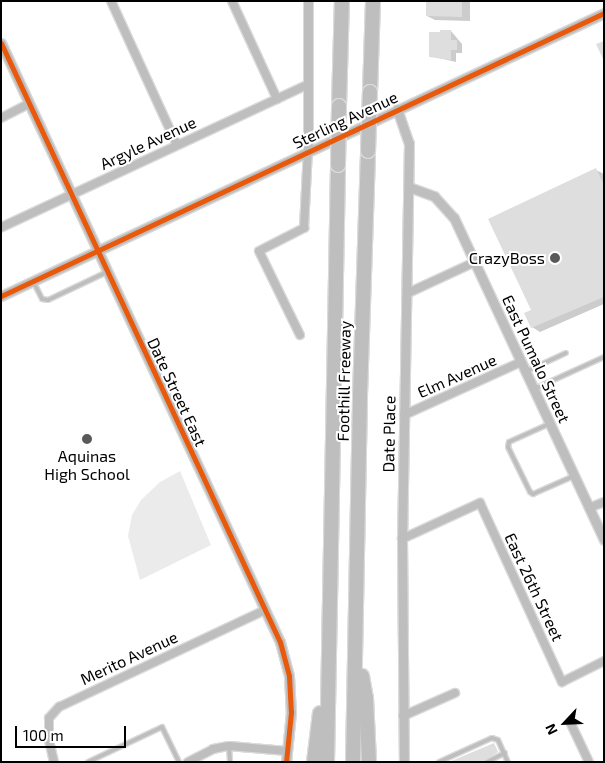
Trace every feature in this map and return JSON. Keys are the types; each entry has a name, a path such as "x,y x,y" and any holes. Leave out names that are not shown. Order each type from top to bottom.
{"highway":[{"name":"Foothill Freeway","path":"327,762 326,693 336,398 338,166 342,1"},
{"name":"Foothill Freeway","path":"354,762 360,395 373,1"},
{"path":"357,656 366,698 370,762"},
{"path":"314,762 319,718 326,693"}],"street":[{"path":"111,1 177,145"},
{"path":"232,1 277,99"},
{"path":"300,335 259,251 304,228 308,150 308,1"},
{"name":"Sterling Avenue","path":"1,296 308,150 604,13"},
{"name":"Date Street East","path":"1,43 280,642 289,676 291,712 286,762"},
{"name":"Argyle Avenue","path":"2,227 307,85"},
{"path":"1,118 30,104"},
{"name":"Date Place","path":"397,109 409,143 408,293 402,540 404,762"},
{"name":"East Pumalo Street","path":"409,187 434,196 454,218 604,539"},
{"path":"408,293 475,262"},
{"name":"Elm Avenue","path":"404,415 521,362"},
{"path":"589,508 604,502"},
{"name":"East 26th Street","path":"402,540 480,503 562,682 604,662"},
{"name":"Merito Avenue","path":"54,762 49,740 49,718 59,706 264,610"},
{"path":"403,716 455,693"},
{"path":"571,724 589,762"},
{"path":"188,762 213,750 229,746 287,751"}],"lane":[{"path":"33,281 42,299 48,300 107,272"},
{"path":"525,372 566,353"},
{"path":"534,389 604,357"},
{"path":"550,423 509,442 508,447 533,494 574,476"},
{"path":"87,761 162,726 179,762"},
{"path":"439,762 492,738 498,740 508,762"},
{"path":"229,746 230,762"},
{"path":"487,762 504,754"}],"shaded area":[{"path":"180,471 211,545 140,580 128,536 132,515 141,500 160,482"}],"building":[{"path":"426,1 462,1 462,17 426,16"},
{"path":"440,30 451,30 451,40 457,40 457,50 451,50 451,60 429,57 429,32 440,32"},
{"path":"604,41 604,61 596,44"},
{"name":"CrazyBoss","path":"596,168 604,185 604,297 531,328 524,313 531,310 488,219"},
{"path":"494,743 498,752 483,762 449,762"}],"cycle path":[{"path":"1,296 604,13"},
{"path":"1,43 280,642 289,676 291,712 286,762"}],"place":[{"name":"CrazyBoss","path":"555,258"},
{"name":"Aquinas High School","path":"87,439"}]}
